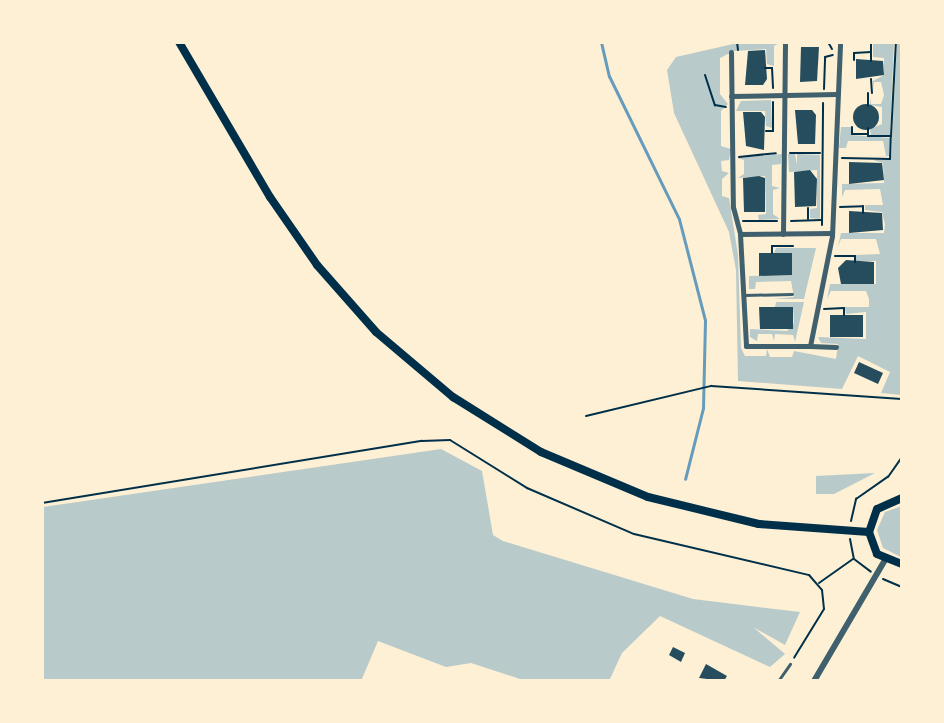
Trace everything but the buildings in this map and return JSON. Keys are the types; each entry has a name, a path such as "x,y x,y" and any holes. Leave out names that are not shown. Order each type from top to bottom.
{"main road":[{"path":"179,42 270,197 317,265 376,332 453,397 541,452 636,493 740,521 869,532"},
{"path":"902,498 877,509 869,532 874,548 885,560 902,564"}],"street":[{"path":"783,234 785,42"},
{"path":"810,346 832,233 840,42"},
{"path":"731,52 733,207 740,234 746,346 836,347"},
{"path":"731,96 837,94"},
{"path":"740,234 832,233"},
{"path":"814,681 885,560"}],"lane":[{"path":"744,295 792,294"},
{"path":"778,681 790,664"}],"path":[{"path":"871,42 871,61"},
{"path":"840,171 841,158 864,161 890,159 896,42"},
{"path":"854,60 854,53 871,52"},
{"path":"822,233 825,57 833,54"},
{"path":"819,64 825,64"},
{"path":"705,75 715,105 731,107"},
{"path":"868,106 871,79"},
{"path":"815,127 822,126"},
{"path":"852,127 852,134 891,136"},
{"path":"868,128 868,133"},
{"path":"840,201 840,207 863,206 863,213"},
{"path":"808,208 808,221"},
{"path":"756,214 756,221"},
{"path":"772,253 772,246 793,246"},
{"path":"832,269 837,246"},
{"path":"835,256 855,256 855,262"},
{"path":"824,303 823,310 844,308 844,315"},
{"path":"586,416 711,386 902,399"},
{"path":"42,503 438,439 457,443 527,488 634,534 728,560 803,571 818,584 823,615 790,664"},
{"path":"818,584 854,559 851,532 856,499 888,477 902,457"}],"shaded area":[{"path":"742,42 781,42 774,46 774,66 767,64 766,49 734,51 720,58 720,94 728,104 721,111 721,146 731,149 729,160 721,161 722,171 729,173 722,179 722,196 729,198 738,255 741,348 745,356 766,356 767,349 770,357 792,357 794,351 836,359 838,344 821,343 818,337 866,339 866,312 846,314 845,307 869,307 869,299 866,291 831,291 827,299 830,284 876,284 876,261 856,261 856,255 880,254 876,239 841,239 838,247 841,233 884,233 885,224 882,212 865,210 865,205 883,205 880,189 845,190 842,197 842,184 884,183 883,163 873,160 891,159 897,42 902,42 902,395 881,393 890,372 858,356 842,389 738,381 736,270 729,232 674,113 667,70 676,57"},
{"path":"894,42 890,135 871,135 870,129 882,124 882,107 870,105 870,97 871,104 881,104 884,95 881,82 874,82 873,89 873,81 884,75 884,58 873,57 873,43"},
{"path":"771,100 772,128 766,126 765,111 736,111 741,101"},
{"path":"841,127 851,127 851,135 890,138 889,156 866,158 886,156 883,141 848,141 846,148 839,148"},
{"path":"782,154 781,164 772,165 772,186 780,188 773,190 773,214 780,219 759,220 758,215 766,214 765,176 738,178 744,174 744,160 737,158"},
{"path":"788,154 795,154 797,165 797,154 820,155 820,219 810,218 810,209 817,208 817,170 789,172"},
{"path":"776,248 816,248 804,299 774,299 794,297 791,281 756,282 755,289 749,289 749,276 792,275 792,253 774,253"},
{"path":"776,302 804,302 795,342 793,335 775,334 774,341 772,334 758,334 757,341 750,337 750,329 787,331 794,323 793,307 775,307"},
{"path":"441,449 482,471 493,535 503,541 693,599 800,612 785,645 753,627 785,654 770,667 660,616 622,653 609,681 526,681 471,663 446,667 378,641 361,681 42,681 43,507"},
{"path":"875,473 834,494 816,494 816,476"},
{"path":"902,506 901,557 883,548 877,530 885,512"}],"waterway":[{"path":"601,42 609,76 679,219 705,320 703,408 685,479"}]}
